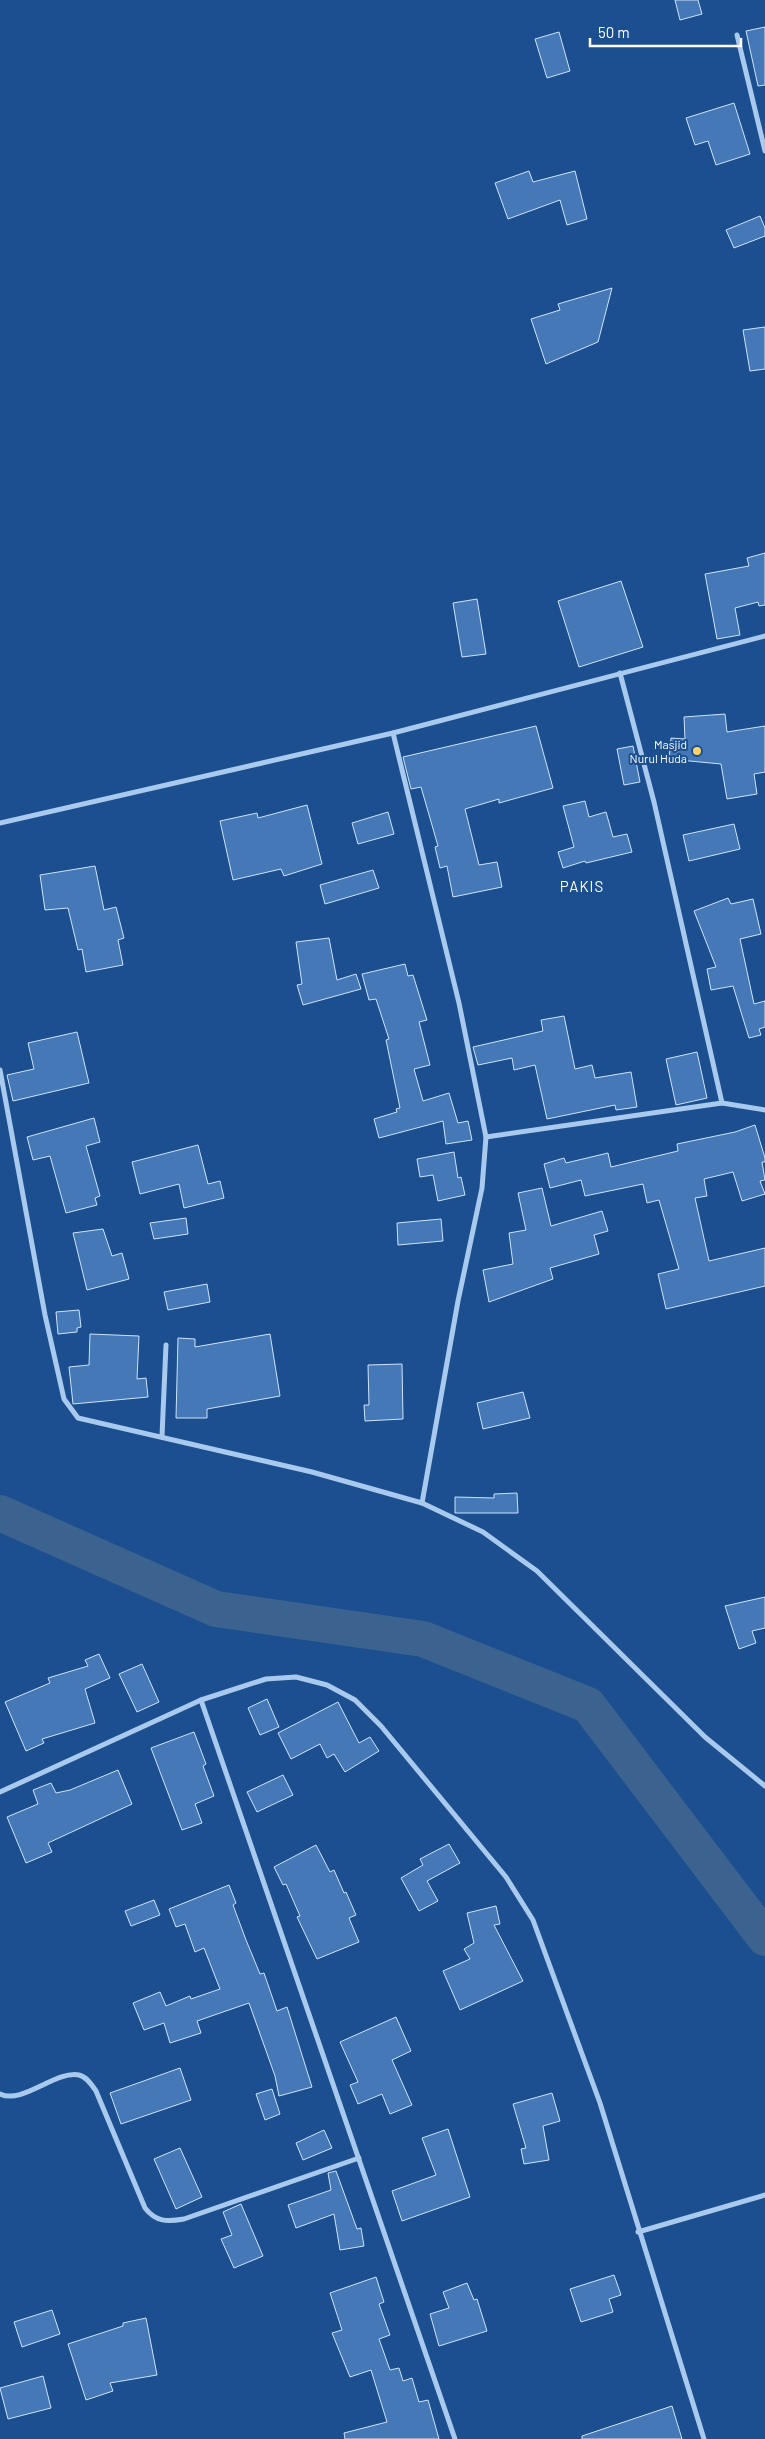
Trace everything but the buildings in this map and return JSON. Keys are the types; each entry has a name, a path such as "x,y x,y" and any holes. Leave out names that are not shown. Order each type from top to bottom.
{"street":[{"path":"737,35 765,151"},
{"path":"0,823 393,733 765,636"},
{"path":"620,673 654,802 722,1103"},
{"path":"393,733 459,1003 486,1137 482,1188 457,1310 422,1503"},
{"path":"0,1070 45,1315 64,1399 75,1415 86,1421 162,1436 312,1472 422,1503 483,1532 537,1571 705,1737 765,1786"},
{"path":"486,1137 722,1103 765,1110"},
{"path":"162,1436 166,1345"},
{"path":"0,1792 201,1700 266,1679 296,1677 327,1685 356,1700 382,1726 506,1877 532,1920 600,2103 638,2232 704,2439"},
{"path":"201,1700 456,2439"},
{"path":"0,2094 4,2096 20,2094 69,2075 80,2075 87,2080 96,2091 145,2208 157,2220 171,2222 359,2158"},
{"path":"638,2232 765,2195"}],"waterway":[{"path":"0,1513 216,1609 423,1639 588,1705 765,1938"}],"place":[{"name":"Masjid Nurul Huda","path":"697,751"}],"district":[{"name":"PAKIS","path":"582,886"}]}
